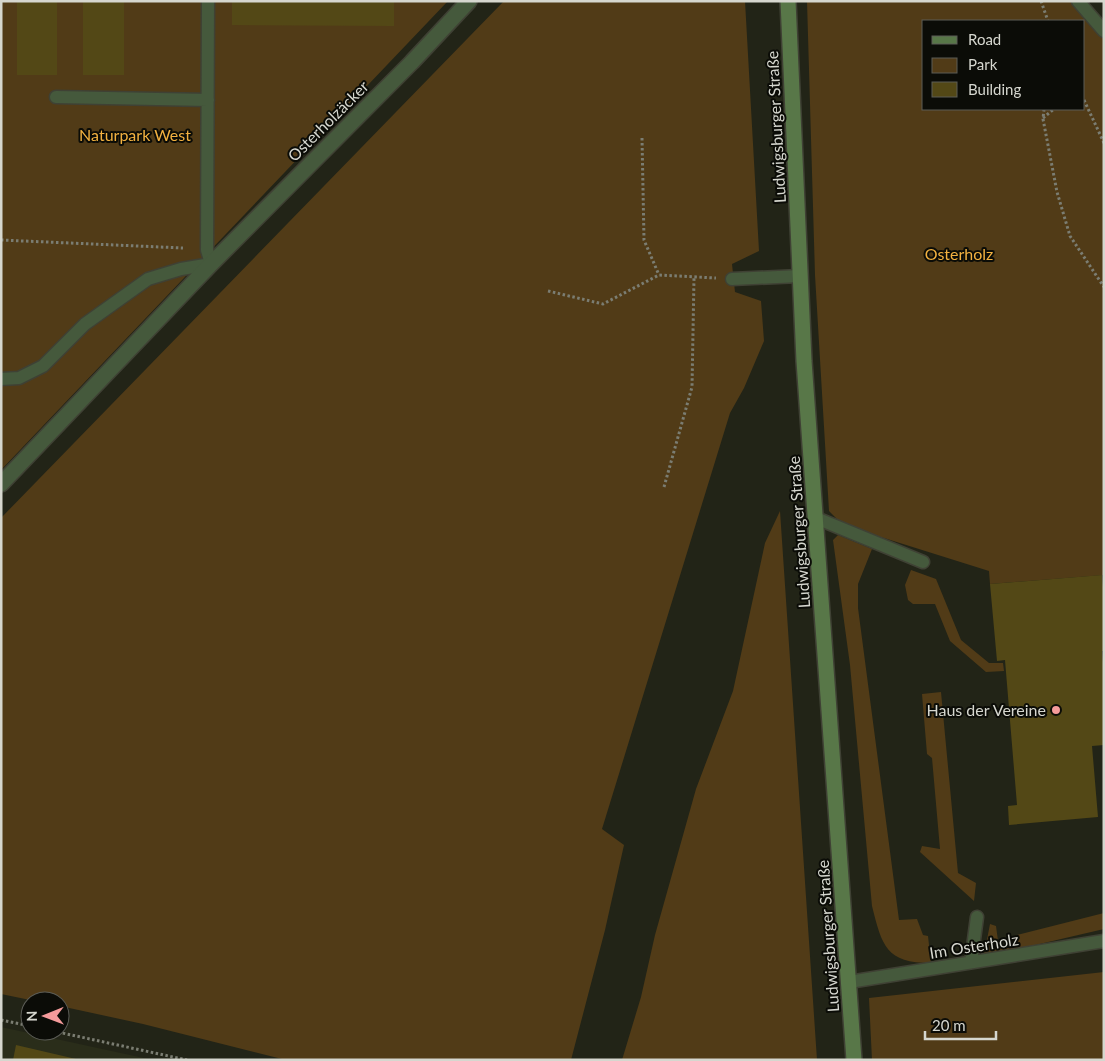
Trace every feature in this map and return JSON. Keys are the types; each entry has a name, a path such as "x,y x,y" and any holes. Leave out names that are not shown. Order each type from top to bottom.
{"street":[{"name":"Osterholzäcker","path":"1,484 209,257 412,62 469,1"},
{"name":"Ludwigsburger Straße","path":"788,1 805,371 854,1060"}],"lane":[{"path":"1,379 19,378 43,366 85,324 148,279 181,269 209,257 208,1"},
{"path":"1078,1 1104,31"},
{"path":"56,97 208,100"},
{"path":"732,279 800,276"},
{"path":"816,518 922,562"},
{"path":"971,962 977,917"},
{"name":"Im Osterholz","path":"849,982 1104,941"}],"path":[{"path":"1041,1 1048,20"},
{"path":"1085,102 1104,143"},
{"path":"1044,110 1043,118 1057,192 1070,236 1104,287"},
{"path":"1043,118 1053,110"},
{"path":"642,138 644,240 659,275"},
{"path":"1,240 209,257"},
{"path":"548,291 603,304 659,275 732,279"},
{"path":"664,487 692,387 694,277"},
{"path":"1,1020 20,1024"},
{"path":"70,1035 187,1060"}],"shaded area":[{"path":"1,1027 20,1031 20,1041 65,1041 153,1060 1,1060"}],"green space":[{"name":"Naturpark West","path":"1,1 448,1 1,470"},
{"path":"504,1 745,1 759,251 732,264 735,292 761,301 764,341 744,388 730,413 602,829 624,845 605,930 571,1060 286,1060 143,1024 70,1008 70,991 20,991 20,998 1,994 1,518"},
{"name":"Osterholz","path":"807,1 1071,1 1104,39 1104,575 990,584 989,571 868,533 838,520 829,511 815,275"},
{"path":"780,511 817,1060 622,1060 641,997 655,935 696,789 733,691 765,543"},
{"path":"838,535 872,549 858,584 858,608 899,920 917,919 923,935 928,936 931,963 904,960 888,950 879,932 872,906 850,665 833,540"},
{"path":"911,570 936,579 961,640 989,663 1003,663 1004,671 986,672 950,641 935,604 913,604 908,600 905,585"},
{"path":"941,692 958,873 976,883 974,901 920,852 922,846 940,849 932,758 927,754 922,694"},
{"path":"1104,913 1104,929 984,955 990,924 996,926 999,948 1011,946 1017,935"},
{"path":"1104,972 1104,1060 872,1060 869,998"}],"building":[{"path":"17,1 57,1 57,75 17,75"},
{"path":"83,1 124,1 124,75 83,75"},
{"path":"232,1 394,1 394,26 232,25"},
{"name":"Haus der Vereine","path":"1102,575 1104,599 1104,651 1102,651 1104,674 1104,745 1092,746 1098,817 1009,825 1008,806 1017,805 1005,660 997,661 990,584"},
{"path":"16,1045 76,1059 76,1060 13,1060"}],"place":[{"name":"Haus der Vereine","path":"1056,710"}]}
